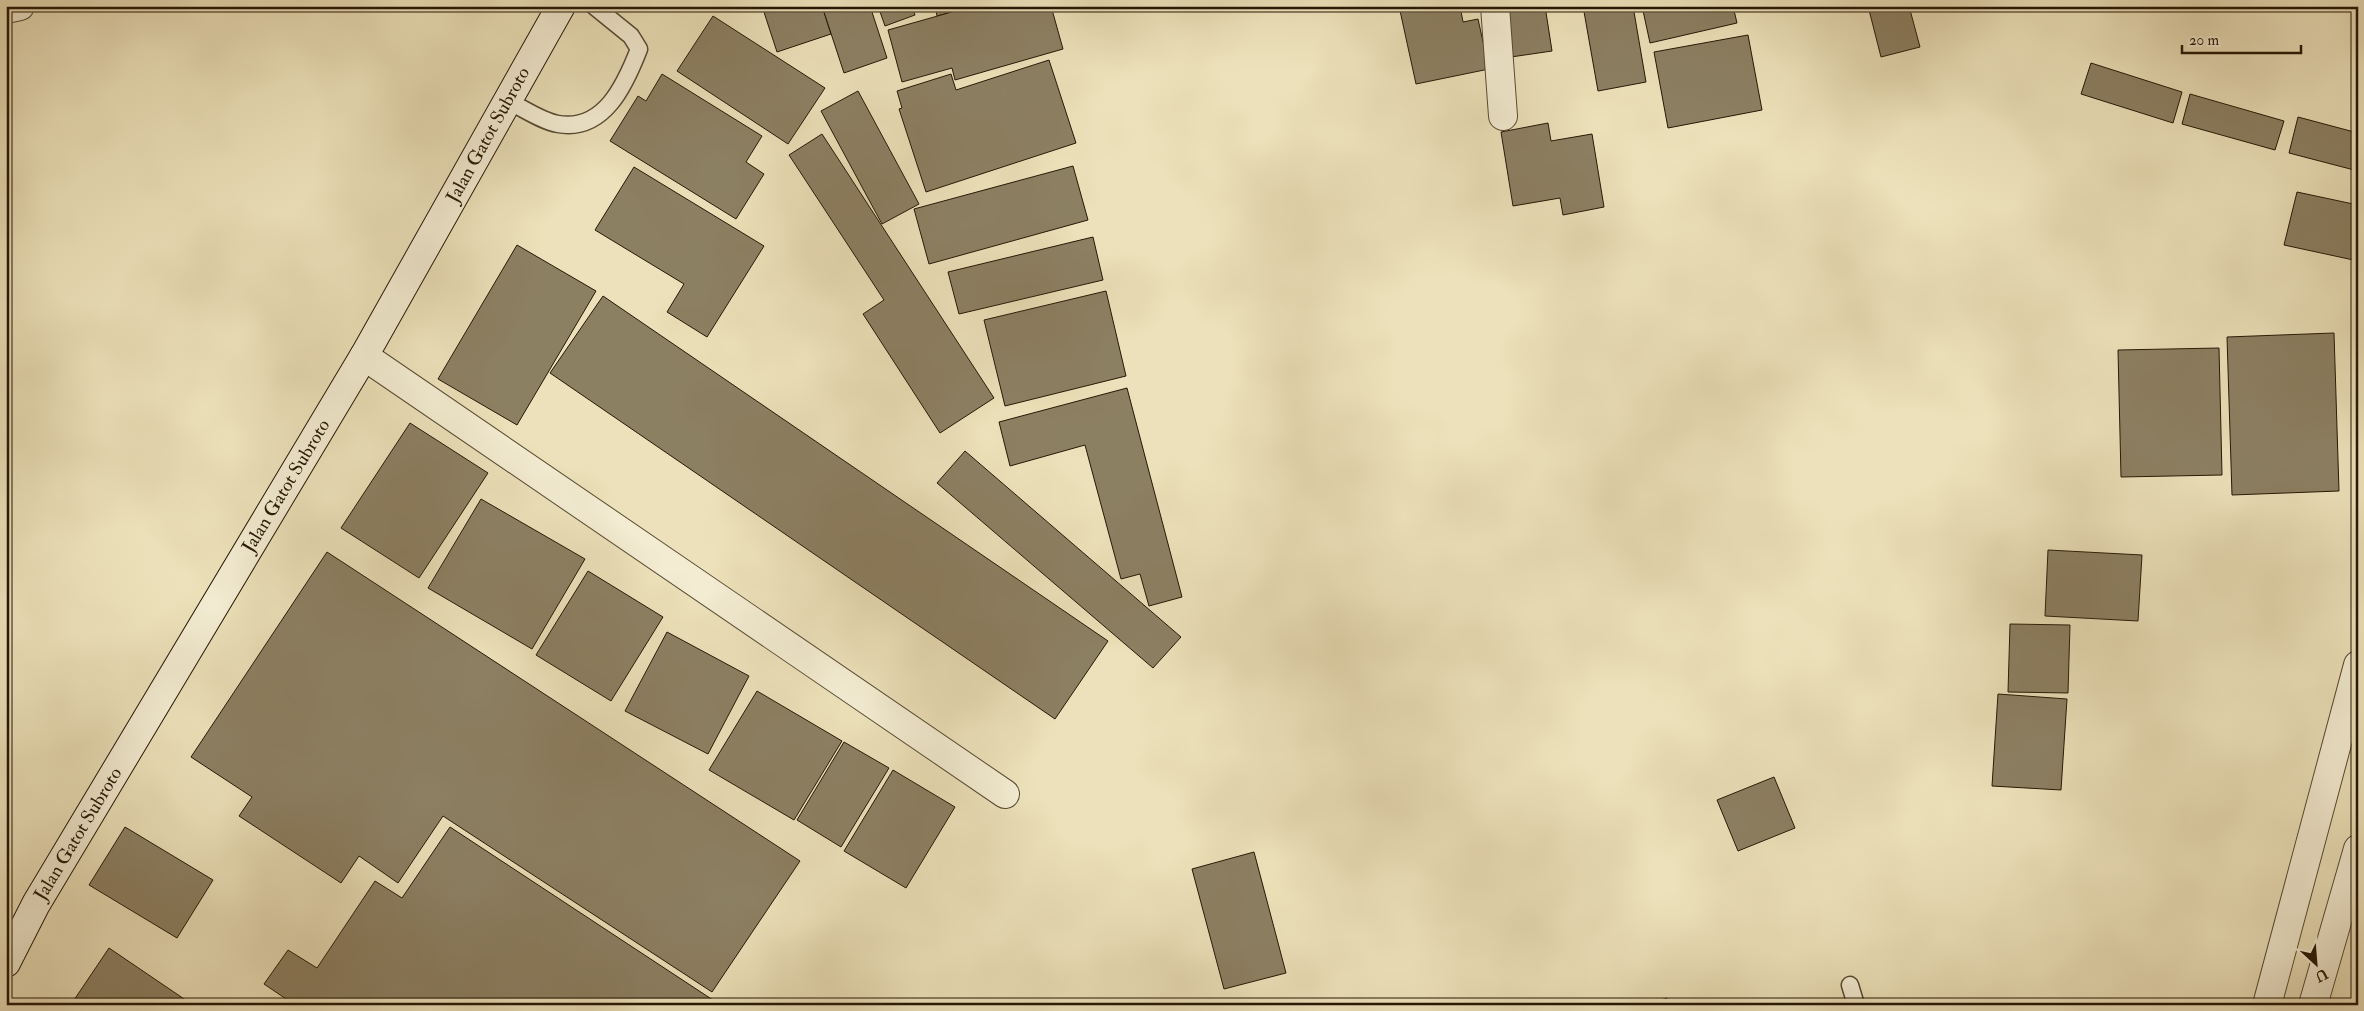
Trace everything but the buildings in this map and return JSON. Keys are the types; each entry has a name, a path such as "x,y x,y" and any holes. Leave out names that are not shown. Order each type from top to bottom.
{"street":[{"path":"6,9 20,6"},
{"name":"Jalan Gatot Subroto","path":"6,963 36,904 364,356 561,6"},
{"path":"1495,6 1503,116"},
{"path":"364,356 1004,794"},
{"path":"2267,1005 2358,665"},
{"path":"2314,1005 2354,876 2358,849"}],"lane":[{"path":"508,101 556,123 579,125 604,111 626,82 639,49 631,36 594,6"},
{"path":"1850,985 1856,1005"}]}
